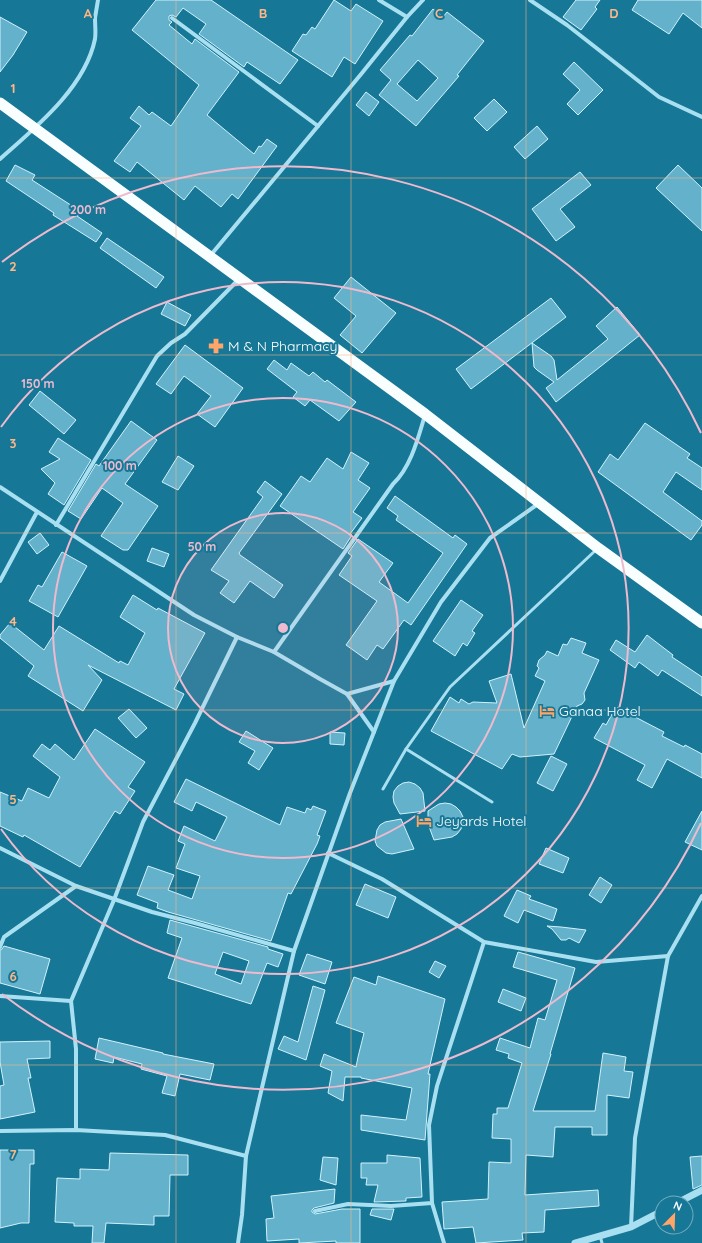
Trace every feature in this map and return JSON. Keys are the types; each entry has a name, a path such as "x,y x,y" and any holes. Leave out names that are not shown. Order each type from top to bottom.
{"highway":[{"path":"0,103 425,414 598,548 702,623"}],"street":[{"path":"0,159 35,128 65,98 88,62 95,39 95,18 98,0"},
{"path":"379,0 407,17"},
{"path":"210,256 422,0"},
{"path":"530,0 567,25 659,97 702,117"},
{"path":"172,18 318,126"},
{"path":"56,525 157,356 171,343 185,334 240,278"},
{"path":"274,652 393,484 400,478 418,439 425,414"},
{"path":"0,487 194,615 237,637 274,652 320,680 347,694 374,732"},
{"path":"238,1243 242,1215 246,1156 294,951 328,853 394,681 441,602 490,538 540,503"},
{"path":"0,581 37,512"},
{"path":"76,1130 76,1049 71,1001 114,900 143,822 195,723 237,637"},
{"path":"347,694 394,681"},
{"path":"0,848 76,886 114,900 294,951"},
{"path":"328,853 382,879 484,942 596,962 668,956"},
{"path":"0,947 4,937 76,886"},
{"path":"631,1227 635,1138 668,956 702,896"},
{"path":"444,1243 432,1203 429,1125 437,1086 484,942"},
{"path":"0,996 71,1001"},
{"path":"0,1131 76,1130 165,1135 246,1156"},
{"path":"692,1195 702,1190"},
{"path":"315,1211 348,1204 391,1206 432,1203"},
{"path":"575,1243 601,1240 654,1215"}],"lane":[{"path":"383,789 406,749 450,686 598,548"},
{"path":"406,749 492,802"}],"building":[{"path":"156,0 211,0 298,60 280,84 247,62 244,67 199,34 206,24 183,8 176,17 172,15 169,16 169,20 172,22 169,25 192,44 195,39 239,72 207,115 254,154 259,146 261,147 267,139 277,146 238,199 232,194 221,207 195,186 184,200 137,162 130,172 114,161 141,126 130,118 139,106 149,115 152,112 171,126 199,85 132,30"},
{"path":"334,0 351,11 356,4 383,21 355,64 344,57 332,77 292,51 303,34 306,35 312,27 315,29"},
{"path":"576,0 600,0 595,7 597,9 581,30 563,17"},
{"path":"638,0 702,0 702,28 683,13 669,34 632,10"},
{"path":"433,9 443,17 447,12 484,41 457,75 459,76 416,126 379,95 391,80 380,70 410,35 412,36","holes":["418,60 438,78 417,101 397,84"]},
{"path":"0,17 27,32 13,55 0,72"},
{"path":"574,62 603,90 578,115 567,104 580,90 563,74"},
{"path":"366,92 379,102 369,116 356,105"},
{"path":"494,99 507,112 487,131 474,118"},
{"path":"537,126 548,139 525,159 514,147"},
{"path":"15,165 35,175 32,180 80,211 77,216 102,233 96,242 53,215 54,213 6,181"},
{"path":"678,165 702,188 702,231 656,188"},
{"path":"580,172 591,185 560,209 575,227 556,241 532,209"},
{"path":"107,238 164,277 156,288 100,248"},
{"path":"351,277 396,313 362,353 340,335 356,316 334,298"},
{"path":"551,298 566,317 471,389 456,369"},
{"path":"167,302 191,315 185,326 161,314"},
{"path":"617,307 640,335 556,402 546,388 554,382 534,367 532,343 551,356 554,360 557,380 608,339 596,326"},
{"path":"185,345 243,388 215,427 197,414 211,396 184,376 171,394 156,384"},
{"path":"274,360 287,370 291,363 309,376 313,372 325,382 327,380 356,402 339,421 310,400 305,406 293,397 297,392 267,369"},
{"path":"40,391 76,420 64,434 29,405"},
{"path":"131,421 157,440 125,484 158,506 128,550 123,550 101,536 123,503 102,488 81,519 68,511 96,464 99,466"},
{"path":"645,423 690,454 687,458 702,468 702,490 676,472 663,492 702,521 702,525 691,540 598,472 610,454 618,460"},
{"path":"58,438 91,460 64,505 48,494 55,483 41,469 60,459 49,452"},
{"path":"351,452 369,463 358,480 370,488 353,512 362,518 350,534 352,535 343,549 280,506 301,476 310,482 327,458 343,469"},
{"path":"178,456 194,466 178,490 162,482"},
{"path":"265,481 282,494 239,553 283,585 274,598 250,581 234,603 220,593 229,581 211,570 263,497 257,492"},
{"path":"395,496 453,538 455,535 467,544 411,625 404,620 383,649 377,645 367,660 346,645 377,601 339,575 352,556 348,553 358,539 393,563 379,582 408,603 443,553 396,520 398,516 387,508"},
{"path":"40,533 49,545 37,554 28,542"},
{"path":"152,548 169,554 164,567 147,561"},
{"path":"62,552 87,566 58,617 29,601 38,585 42,587"},
{"path":"133,595 157,610 158,608 205,633 174,689 184,694 176,710 88,665 102,680 83,711 28,676 34,666 0,638 0,635 10,623 44,650 59,626 119,663 120,661 128,665 145,633 120,617"},
{"path":"461,600 483,615 472,631 475,633 467,646 463,643 455,656 433,641"},
{"path":"647,635 673,655 672,657 702,677 702,696 662,670 658,676 639,662 635,668 610,650 616,640 635,652"},
{"path":"571,638 586,643 582,653 599,660 584,693 585,700 582,704 577,706 554,754 520,757 512,754 502,769 431,731 450,697 459,703 461,699 469,704 473,702 497,703 489,681 511,674 524,728 545,681 535,676 539,668 537,666 539,660 547,651 558,656 563,644 567,645"},
{"path":"616,707 664,732 662,736 684,747 685,745 702,754 702,778 667,759 652,788 637,780 645,765 594,738 603,723 606,725"},
{"path":"129,709 147,728 136,738 118,718"},
{"path":"95,729 145,762 128,787 135,791 120,814 115,811 80,867 24,835 23,837 0,826 0,792 22,801 28,788 49,798 60,777 33,756 42,744 50,750 55,744 74,760"},
{"path":"246,731 273,748 259,770 248,763 255,751 239,742"},
{"path":"330,732 345,733 344,745 330,744"},
{"path":"551,756 567,764 553,791 537,783"},
{"path":"186,779 280,825 287,807 305,813 307,808 311,810 313,806 326,811 317,835 320,836 317,844 291,894 288,893 271,941 168,912 157,908 158,903 137,895 148,866 174,875 168,890 192,899 200,876 176,868 185,844 178,841 184,826 215,841 227,817 196,802 192,811 174,802"},
{"path":"409,782 415,784 423,793 425,811 400,814 394,803 394,791 403,783"},
{"path":"439,804 451,804 460,811 463,817 463,823 461,829 452,837 434,840 428,824 428,811"},
{"path":"702,811 702,850 685,842"},
{"path":"401,819 414,849 392,854 386,853 377,846 375,841 377,830 380,825 385,822"},
{"path":"546,848 569,858 563,873 539,864"},
{"path":"600,877 612,885 601,903 589,895"},
{"path":"365,884 396,897 388,918 356,905"},
{"path":"517,890 531,896 529,899 557,909 553,921 524,910 518,923 504,916"},
{"path":"170,920 268,947 268,949 283,954 278,967 267,963 251,1004 168,978 182,938 167,933","holes":["223,952 249,961 241,984 215,974"]},
{"path":"547,926 586,930 579,943 569,938 566,940 561,940 552,929"},
{"path":"4,946 50,959 40,994 0,983 0,950"},
{"path":"518,952 575,968 551,1054 533,1111 595,1111 603,1053 626,1057 624,1071 633,1072 629,1098 607,1095 607,1135 592,1135 592,1127 555,1127 553,1157 526,1155 525,1195 598,1190 599,1206 545,1210 544,1232 522,1233 523,1240 476,1243 473,1227 444,1229 442,1202 488,1199 489,1162 511,1163 511,1139 492,1138 493,1114 497,1114 497,1108 508,1108 522,1063 508,1058 509,1054 496,1050 500,1038 530,1048 538,1018 545,1020 557,980 513,967"},
{"path":"307,954 332,962 325,984 299,975"},
{"path":"435,961 446,966 439,978 429,972"},
{"path":"378,976 445,999 428,1074 430,1074 425,1140 361,1130 361,1115 406,1120 412,1088 361,1077 345,1077 343,1101 328,1093 332,1071 320,1066 324,1054 356,1067 364,1033 336,1023 354,977 376,985"},
{"path":"313,986 325,990 306,1060 278,1049 284,1036 298,1042"},
{"path":"503,989 526,998 521,1011 498,1002"},
{"path":"99,1038 163,1054 214,1064 210,1080 180,1074 175,1096 162,1093 167,1076 141,1069 142,1064 114,1057 113,1063 95,1059"},
{"path":"50,1041 50,1058 27,1059 31,1078 28,1078 35,1112 0,1119 0,1086 4,1085 0,1062 0,1042"},
{"path":"0,1150 34,1150 34,1164 30,1164 29,1223 21,1223 0,1228"},
{"path":"110,1153 188,1155 188,1175 170,1175 169,1216 154,1216 154,1225 106,1223 104,1243 92,1243 93,1226 74,1226 74,1223 55,1222 57,1178 80,1179 80,1169 109,1170"},
{"path":"387,1155 420,1158 422,1197 406,1198 406,1201 374,1202 378,1185 366,1185 367,1178 361,1178 361,1163 387,1163"},
{"path":"702,1156 702,1185 693,1189 690,1157"},
{"path":"323,1157 338,1158 336,1185 320,1180"},
{"path":"335,1189 334,1203 314,1208 312,1212 315,1214 342,1209 360,1209 360,1243 336,1243 336,1241 299,1243 299,1239 267,1241 266,1219 274,1218 271,1196"},
{"path":"372,1209 394,1209 391,1220 370,1215"}],"place":[{"name":"M & N Pharmacy","path":"216,346"},
{"name":"Ganaa Hotel","path":"547,711"},
{"name":"Jeyards Hotel","path":"424,821"}]}
